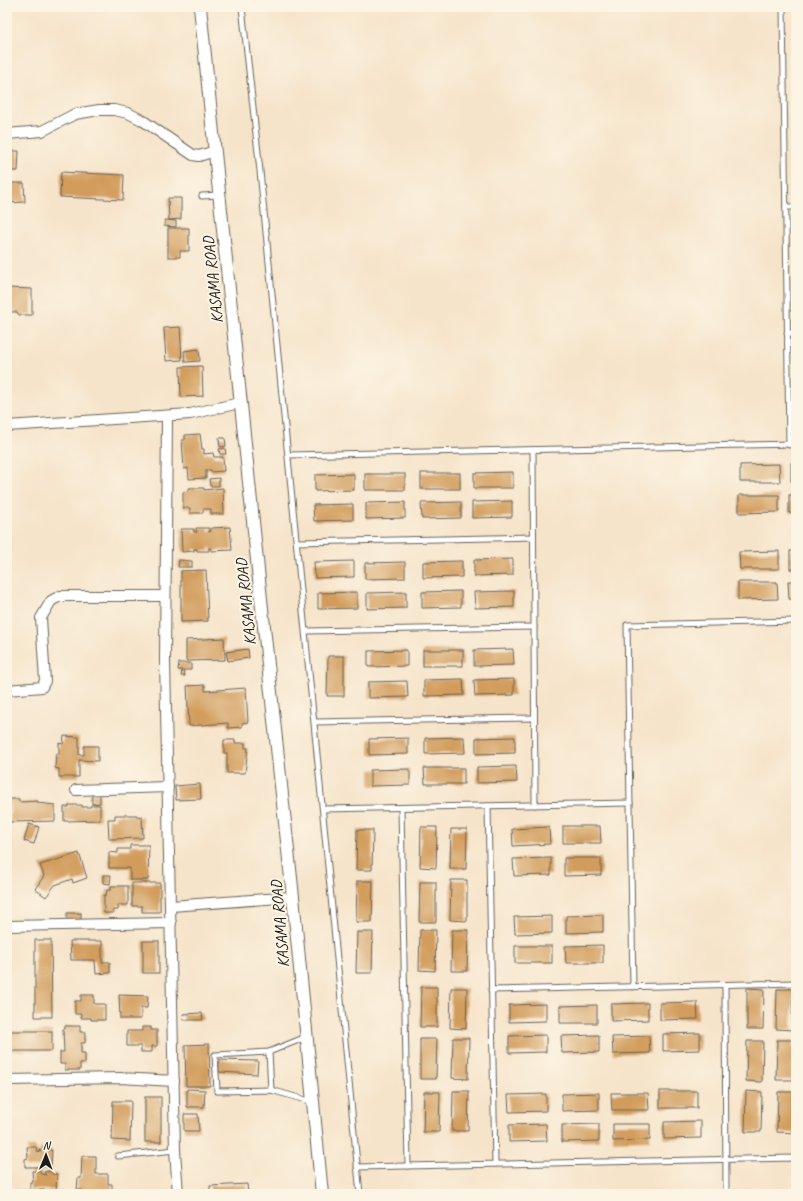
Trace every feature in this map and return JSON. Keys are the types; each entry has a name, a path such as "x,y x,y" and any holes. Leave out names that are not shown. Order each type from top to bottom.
{"street":[{"name":"KASAMA ROAD","path":"200,7 240,403 293,898 322,1194"},
{"path":"7,134 42,131 75,114 100,110 114,110 128,113 142,120 194,155 199,156 215,151"},
{"path":"7,426 190,414 240,403"},
{"path":"167,416 165,596 175,1150 178,1194"},
{"path":"7,690 42,687 45,681 42,618 50,601 60,596 165,596"},
{"path":"76,790 168,787"},
{"path":"171,906 293,898"},
{"path":"7,926 171,923"},
{"path":"7,1080 120,1078 174,1081"}],"lane":[{"path":"242,7 306,631 360,1194"},
{"path":"783,7 789,445"},
{"path":"202,196 219,194"},
{"path":"786,207 796,207"},
{"path":"787,333 796,333"},
{"path":"288,455 796,444"},
{"path":"533,450 535,805"},
{"path":"296,542 533,537"},
{"path":"633,987 627,625 796,621"},
{"path":"306,631 534,627"},
{"path":"315,722 534,718"},
{"path":"323,810 630,803"},
{"path":"488,806 495,1164"},
{"path":"401,808 408,1166"},
{"path":"492,990 796,984"},
{"path":"725,985 726,1194"},
{"path":"306,1037 269,1052 215,1055 217,1091 271,1090 313,1102"},
{"path":"269,1052 271,1090"},
{"path":"118,1156 175,1150"},
{"path":"357,1167 796,1158"}],"building":[{"path":"7,149 9,149 9,151 19,151 18,171 7,171"},
{"path":"61,172 124,175 123,200 60,197"},
{"path":"7,183 24,183 25,202 7,203"},
{"path":"168,198 181,198 181,219 169,220"},
{"path":"165,220 176,221 176,227 164,226"},
{"path":"168,228 189,228 189,251 180,251 180,257 168,257"},
{"path":"7,288 32,289 32,315 19,315 17,312 7,310"},
{"path":"7,319 10,319 10,333 7,332"},
{"path":"180,327 182,360 166,361 164,328"},
{"path":"199,349 200,361 185,362 184,351"},
{"path":"202,366 203,396 181,397 180,367"},
{"path":"200,434 204,454 213,453 214,457 223,457 224,471 211,472 211,470 206,470 206,478 189,479 188,468 184,469 182,440 185,440 185,435"},
{"path":"219,438 225,438 226,446 220,447"},
{"path":"225,448 226,454 220,454 219,449"},
{"path":"791,463 796,463 796,481 791,481"},
{"path":"779,464 780,482 740,482 740,465"},
{"path":"513,472 513,488 474,488 474,473"},
{"path":"421,473 460,473 460,489 421,489"},
{"path":"354,474 354,490 315,491 315,475"},
{"path":"365,474 405,474 405,490 365,490"},
{"path":"219,478 219,486 210,486 209,479"},
{"path":"189,488 204,488 204,490 223,488 224,514 211,514 211,509 203,509 203,513 190,513 190,508 183,508 183,492 189,491"},
{"path":"739,495 779,495 779,512 739,513"},
{"path":"789,495 796,495 796,513 789,513"},
{"path":"512,501 512,517 472,518 472,502"},
{"path":"405,502 405,518 366,519 366,503"},
{"path":"461,502 461,518 422,519 421,503"},
{"path":"353,504 353,520 314,521 313,505"},
{"path":"230,527 232,550 211,551 211,548 209,548 209,551 197,551 197,549 194,549 194,551 182,552 181,529 194,529 194,532 197,532 196,528 209,528 209,532 211,531 211,528"},
{"path":"779,551 779,569 740,569 739,552"},
{"path":"790,551 796,551 796,569 790,569"},
{"path":"513,559 513,575 474,576 474,560"},
{"path":"179,560 192,561 192,567 178,567"},
{"path":"354,561 354,577 315,578 314,562"},
{"path":"462,561 462,577 423,578 423,562"},
{"path":"405,562 405,578 365,579 365,563"},
{"path":"206,570 208,621 181,622 181,571"},
{"path":"788,581 796,581 796,599 789,599"},
{"path":"738,582 777,582 778,599 738,600"},
{"path":"461,591 461,607 422,608 422,592"},
{"path":"514,591 514,607 475,608 474,592"},
{"path":"357,592 357,608 318,609 318,593"},
{"path":"406,592 406,608 367,609 367,593"},
{"path":"224,638 225,660 186,661 186,640"},
{"path":"248,649 249,658 228,661 226,652"},
{"path":"513,649 514,665 474,666 474,650"},
{"path":"407,650 407,666 368,667 368,651"},
{"path":"423,650 463,650 463,666 423,666"},
{"path":"328,656 344,656 344,696 327,696"},
{"path":"179,663 191,663 191,670 183,670 185,676 181,676 182,670 178,670"},
{"path":"463,679 464,695 424,696 424,680"},
{"path":"514,679 514,695 475,696 474,680"},
{"path":"407,681 408,697 368,698 368,682"},
{"path":"205,685 205,691 246,688 248,722 242,723 242,727 228,728 228,723 189,726 187,686"},
{"path":"64,736 79,737 79,755 84,755 84,746 98,746 98,761 79,760 79,777 59,777 59,769 55,768 56,754 59,754 59,743 63,744"},
{"path":"464,737 465,753 425,754 425,738"},
{"path":"515,737 515,753 476,754 476,738"},
{"path":"408,738 408,754 369,755 369,739"},
{"path":"224,740 235,740 235,743 245,743 245,748 248,748 245,773 227,773 227,753 224,753"},
{"path":"516,766 517,782 477,783 477,767"},
{"path":"424,768 464,768 464,784 425,784"},
{"path":"410,769 410,785 370,786 370,770"},
{"path":"200,784 201,799 176,800 175,786"},
{"path":"92,794 100,794 100,803 92,804"},
{"path":"10,799 19,799 19,802 38,801 38,803 55,805 55,821 10,822"},
{"path":"69,805 91,807 91,805 100,805 100,820 64,821 64,807 69,807"},
{"path":"115,815 142,816 143,838 109,839 108,819 115,819"},
{"path":"29,824 39,827 34,844 24,841"},
{"path":"563,826 600,826 601,843 563,843"},
{"path":"421,827 437,827 436,868 420,867"},
{"path":"549,827 550,844 513,846 512,829"},
{"path":"451,829 467,829 466,869 450,869"},
{"path":"357,830 373,830 372,870 356,870"},
{"path":"130,845 149,845 148,880 130,880 130,868 109,868 109,852 118,853 118,849 130,849"},
{"path":"79,853 87,878 73,883 72,879 55,885 46,897 35,889 44,876 40,865"},
{"path":"551,858 551,875 514,876 513,859"},
{"path":"564,858 601,858 601,875 564,876"},
{"path":"103,875 111,875 110,884 103,883"},
{"path":"451,880 467,880 467,921 450,920"},
{"path":"357,881 373,881 372,922 356,922"},
{"path":"420,882 436,882 436,922 419,922"},
{"path":"132,883 160,883 160,912 142,912 142,906 132,906"},
{"path":"111,886 128,886 128,905 118,905 118,910 113,910 113,913 104,913 104,895 106,895 107,890 111,890"},
{"path":"67,913 81,913 81,923 67,923"},
{"path":"603,915 603,932 566,933 566,916"},
{"path":"552,916 552,933 515,934 514,917"},
{"path":"420,930 436,930 435,971 419,970"},
{"path":"452,930 468,930 467,971 451,971"},
{"path":"357,932 373,932 372,973 356,973"},
{"path":"35,940 51,940 52,1017 35,1017"},
{"path":"70,941 102,941 102,962 110,962 110,973 96,974 95,960 71,960"},
{"path":"143,941 159,941 159,973 143,973"},
{"path":"603,945 603,963 566,963 565,946"},
{"path":"515,946 552,946 552,963 515,963"},
{"path":"421,987 437,987 437,1027 420,1027"},
{"path":"451,988 467,988 466,1029 450,1028"},
{"path":"747,988 764,989 763,1029 747,1029"},
{"path":"777,989 793,989 792,1030 776,1029"},
{"path":"81,995 94,995 94,1004 105,1004 105,1020 81,1018 81,1014 75,1014 75,1001 81,1001"},
{"path":"119,995 148,996 147,1008 141,1008 141,1019 120,1019"},
{"path":"697,1002 698,1019 660,1020 660,1003"},
{"path":"648,1003 648,1020 611,1021 611,1004"},
{"path":"546,1004 546,1021 509,1022 509,1005"},
{"path":"597,1005 597,1023 560,1023 560,1006"},
{"path":"202,1013 203,1020 184,1020 183,1014"},
{"path":"65,1026 80,1026 80,1032 85,1032 85,1043 81,1043 81,1053 85,1053 85,1063 80,1063 80,1070 65,1070 65,1064 60,1064 60,1052 64,1052 63,1029 65,1029"},
{"path":"142,1027 151,1027 151,1030 157,1030 157,1046 152,1046 152,1052 141,1052 141,1046 127,1046 127,1031 142,1031"},
{"path":"7,1031 52,1031 52,1051 7,1051"},
{"path":"700,1033 700,1050 663,1051 663,1034"},
{"path":"546,1035 546,1052 509,1053 509,1036"},
{"path":"599,1035 599,1052 562,1053 561,1036"},
{"path":"649,1036 650,1053 613,1054 612,1037"},
{"path":"453,1038 469,1038 468,1079 452,1078"},
{"path":"420,1039 437,1039 436,1079 420,1079"},
{"path":"777,1040 793,1040 793,1080 776,1080"},
{"path":"747,1041 763,1041 762,1082 746,1081"},
{"path":"209,1044 210,1086 186,1086 185,1045"},
{"path":"219,1060 258,1061 257,1074 219,1072"},
{"path":"187,1089 205,1090 204,1107 187,1107"},
{"path":"453,1091 469,1091 468,1131 452,1131"},
{"path":"660,1091 697,1091 697,1108 660,1108"},
{"path":"746,1091 762,1092 761,1132 745,1132"},
{"path":"424,1092 440,1092 439,1132 423,1132"},
{"path":"778,1092 794,1092 794,1133 777,1132"},
{"path":"599,1093 599,1110 562,1111 562,1094"},
{"path":"611,1093 648,1093 649,1110 612,1110"},
{"path":"546,1094 546,1111 509,1112 508,1095"},
{"path":"145,1097 161,1097 161,1142 145,1142"},
{"path":"113,1101 131,1101 130,1141 112,1140"},
{"path":"184,1114 198,1114 199,1131 184,1131"},
{"path":"701,1121 701,1138 664,1139 664,1122"},
{"path":"546,1124 547,1141 509,1142 509,1125"},
{"path":"599,1124 599,1141 562,1142 562,1125"},
{"path":"613,1124 650,1124 650,1140 613,1141"},
{"path":"27,1147 36,1147 37,1151 41,1152 39,1149 46,1148 47,1150 52,1150 51,1167 25,1167 25,1159 28,1158"},
{"path":"82,1156 96,1156 96,1174 108,1174 108,1184 112,1184 112,1194 83,1194 83,1190 77,1190 78,1178 81,1178"},
{"path":"32,1171 40,1171 41,1174 46,1175 44,1172 52,1171 52,1174 57,1174 56,1190 30,1190 30,1182 33,1182"},
{"path":"247,1184 248,1194 210,1194 210,1186"}]}
